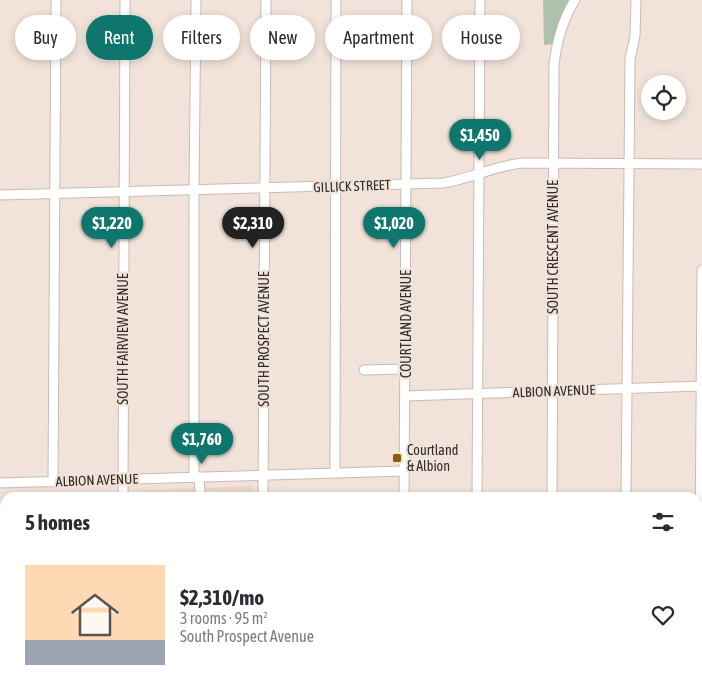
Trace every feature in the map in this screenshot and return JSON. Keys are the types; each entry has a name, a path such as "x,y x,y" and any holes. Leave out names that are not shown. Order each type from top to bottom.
{"street":[{"path":"53,482 56,0"},
{"name":"SOUTH FAIRVIEW AVENUE","path":"123,492 125,0"},
{"path":"196,0 194,190 197,477 200,492"},
{"name":"SOUTH PROSPECT AVENUE","path":"264,492 266,0"},
{"path":"335,473 336,0"},
{"name":"COURTLAND AVENUE","path":"404,492 407,0"},
{"path":"477,492 480,0"},
{"name":"SOUTH CRESCENT AVENUE","path":"552,492 554,64 561,30 566,15 575,0"},
{"path":"626,492 630,59 635,36 636,0"},
{"name":"GILLICK STREET","path":"0,195 443,183 463,180 510,164 554,162 702,164"},
{"path":"701,492 702,270"},
{"path":"364,370 406,369"},
{"name":"ALBION AVENUE","path":"406,396 701,386"},
{"name":"ALBION AVENUE","path":"0,483 404,471"}],"shaded area":[{"path":"253,486 253,492 135,491"}],"green space":[{"path":"543,0 572,0 556,30 553,44 544,45"}],"place":[{"name":"Courtland & Albion","path":"397,458"}]}
